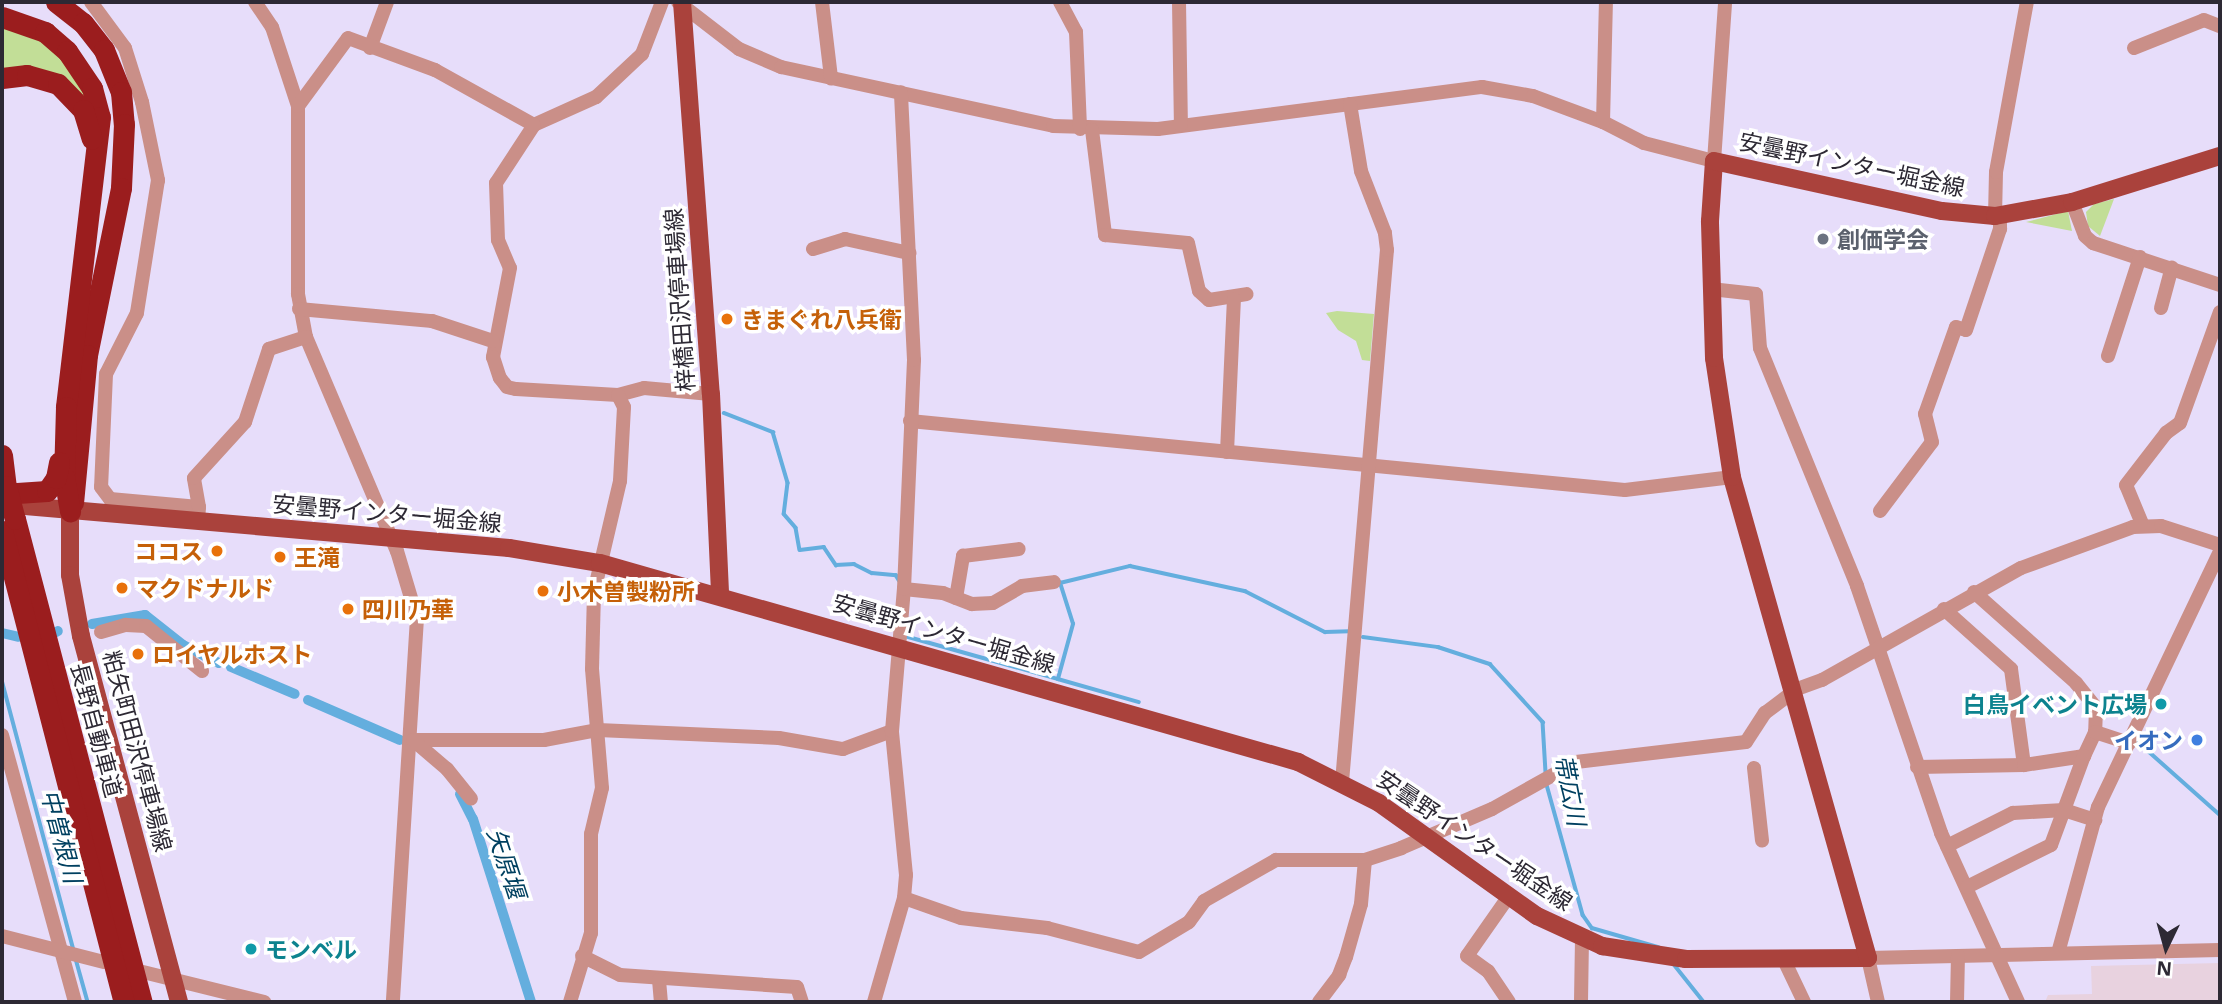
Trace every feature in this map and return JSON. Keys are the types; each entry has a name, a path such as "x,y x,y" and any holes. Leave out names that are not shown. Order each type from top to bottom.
{"highway":[{"path":"56,2 95,37 112,66 122,103 123,168 88,355 78,477 70,511"},
{"path":"2,5 43,19 84,53 108,96 123,168"},
{"path":"2,17 45,33 85,74 100,117 94,183 78,282 66,407 64,477 70,511"},
{"path":"2,78 27,75 48,79 76,99 89,123 94,183"},
{"path":"2,455 5,501 39,494 53,485 66,407"},
{"name":"長野自動車道","path":"5,501 20,601 124,1002"},
{"name":"長野自動車道","path":"5,501 142,1002"},
{"path":"2,555 20,601"}],"main road":[{"name":"梓橋田沢停車場線","path":"681,3 711,394 720,595"},
{"name":"安曇野インター堀金線","path":"5,501 70,511 199,515 390,538 509,548 600,563 1269,751 1342,782 1427,835 1508,896 1582,939 1658,956 1784,960 1868,958 1791,694 1732,477 1714,358 1711,289 1714,161 1942,211 1997,215 2072,202 2220,156"},
{"name":"粕矢町田沢停車場線","path":"70,511 70,575 81,635 179,1002"}],"street":[{"path":"91,2 125,48 142,102 158,180 137,313 106,374 102,487 110,499 199,515 194,478 245,422 269,349 306,337"},
{"path":"255,2 272,27 298,106 299,309 306,337 412,591 417,618 412,740 393,1002"},
{"path":"370,48 387,2"},
{"path":"662,2 642,54 631,66 596,97 534,125 496,183 498,240 510,268 493,341 493,357 507,387 618,396 644,388 711,394"},
{"path":"822,2 831,78"},
{"path":"1060,2 1076,32 1086,130 1105,235 1188,243 1199,291 1216,303 1241,296 1227,452"},
{"path":"1179,2 1181,125"},
{"path":"1603,121 1606,2"},
{"path":"681,3 751,55 831,78 1086,130 1181,125 1482,87 1533,96 1603,121 1644,143 1714,161 1725,2"},
{"path":"1880,511 1932,442 1925,414 1956,327 1966,330 2000,229 1996,172 2027,2"},
{"path":"2134,48 2204,20 2220,26"},
{"path":"298,106 348,38 435,70 534,125"},
{"path":"874,1002 904,898 905,862 892,731 905,589 909,421 914,360 901,92"},
{"path":"1342,782 1387,250 1385,233 1361,171 1350,104"},
{"path":"2072,202 2085,236 2093,243 2220,285"},
{"path":"813,249 845,239 909,253"},
{"path":"2108,356 2140,257"},
{"path":"2161,308 2172,267"},
{"path":"1711,289 1756,294 1760,348 1857,586 1916,767 1947,846 1999,955 2018,1002"},
{"path":"299,309 432,321 493,341"},
{"path":"2143,526 2126,485 2166,433 2180,424 2220,312"},
{"path":"570,1002 591,933 591,835 602,788 592,669 594,592 620,481 624,407 618,396"},
{"path":"909,421 1625,491 1732,477"},
{"path":"904,898 961,918 1047,928 1139,952 1189,922 1204,901 1276,860 1365,860 1492,809 1576,762 1746,742 1765,713 1791,694 2021,568 2143,526 2161,526 2220,545"},
{"path":"956,598 963,556 1019,549"},
{"path":"2058,954 2095,820 2220,551"},
{"path":"905,589 993,603 1022,586 1054,582"},
{"path":"1967,887 2051,845 2095,732 2096,708 2076,683 1974,592"},
{"path":"1944,609 2011,669 2024,765"},
{"path":"102,632 126,625 146,625 202,671"},
{"path":"412,740 544,740 598,730 779,738 843,749 892,731"},
{"path":"2095,732 2129,743"},
{"path":"2,735 75,1002"},
{"path":"412,740 447,769 471,799"},
{"path":"1916,767 2024,765 2084,756"},
{"path":"1754,768 1762,841"},
{"path":"1947,846 2013,813 2064,810 2095,820"},
{"path":"1319,1002 1339,975 1346,957 1361,904 1365,860"},
{"path":"1508,896 1467,956 1488,971 1509,1002"},
{"path":"2,936 104,962"},
{"path":"1581,1002 1582,939"},
{"path":"1878,1002 1868,958 2220,950"},
{"path":"582,956 620,975 659,981 797,987 802,1002"},
{"path":"1957,1002 1958,956"},
{"path":"1784,960 1804,1002"},
{"path":"143,972 264,1002"},
{"path":"659,981 661,1002"}],"shaded area":[{"path":"2220,963 2220,1002 2045,1002 2048,995 2092,994 2091,966"}],"green space":[{"path":"2,24 19,26 58,51 90,95 83,98 2,73"},
{"path":"2114,199 2100,236 2088,226 2086,212 2094,204"},
{"path":"2068,211 2072,231 2026,222"},
{"path":"1337,311 1374,314 1370,361 1362,360 1356,341 1338,330 1326,313"}],"waterway":[{"path":"724,413 773,432 788,483 784,514 796,528 800,550 824,547 836,565 854,564 872,573 896,575 899,580"},
{"name":"帯広川","path":"905,636 1058,679 1073,624 1060,583 1130,566 1245,591 1325,632 1349,631"},
{"name":"矢原堰","path":"92,624 145,615 183,645 219,663"},
{"name":"矢原堰","path":"2,633 19,637"},
{"name":"帯広川","path":"1363,637 1438,647 1490,664 1543,722 1546,773"},
{"name":"矢原堰","path":"231,667 295,694"},
{"path":"1058,679 1139,702"},
{"name":"中曽根川","path":"2,680 74,951"},
{"name":"矢原堰","path":"308,700 400,740"},
{"path":"2137,741 2220,815"},
{"name":"帯広川","path":"1547,785 1583,915 1592,928 1658,947"},
{"name":"矢原堰","path":"460,794 473,819 531,1002"},
{"name":"中曽根川","path":"76,959 88,1002"},
{"name":"帯広川","path":"1673,963 1704,1002"}],"place":[{"name":"創価学会","path":"1823,239"},
{"name":"きまぐれ八兵衛","path":"727,319"},
{"name":"ココス","path":"217,551"},
{"name":"王滝","path":"280,557"},
{"name":"マクドナルド","path":"122,588"},
{"name":"小木曽製粉所","path":"543,591"},
{"name":"四川乃華","path":"348,609"},
{"name":"ロイヤルホスト","path":"138,654"},
{"name":"白鳥イベント広場","path":"2161,704"},
{"name":"イオン","path":"2197,740"},
{"name":"モンベル","path":"251,949"}]}
